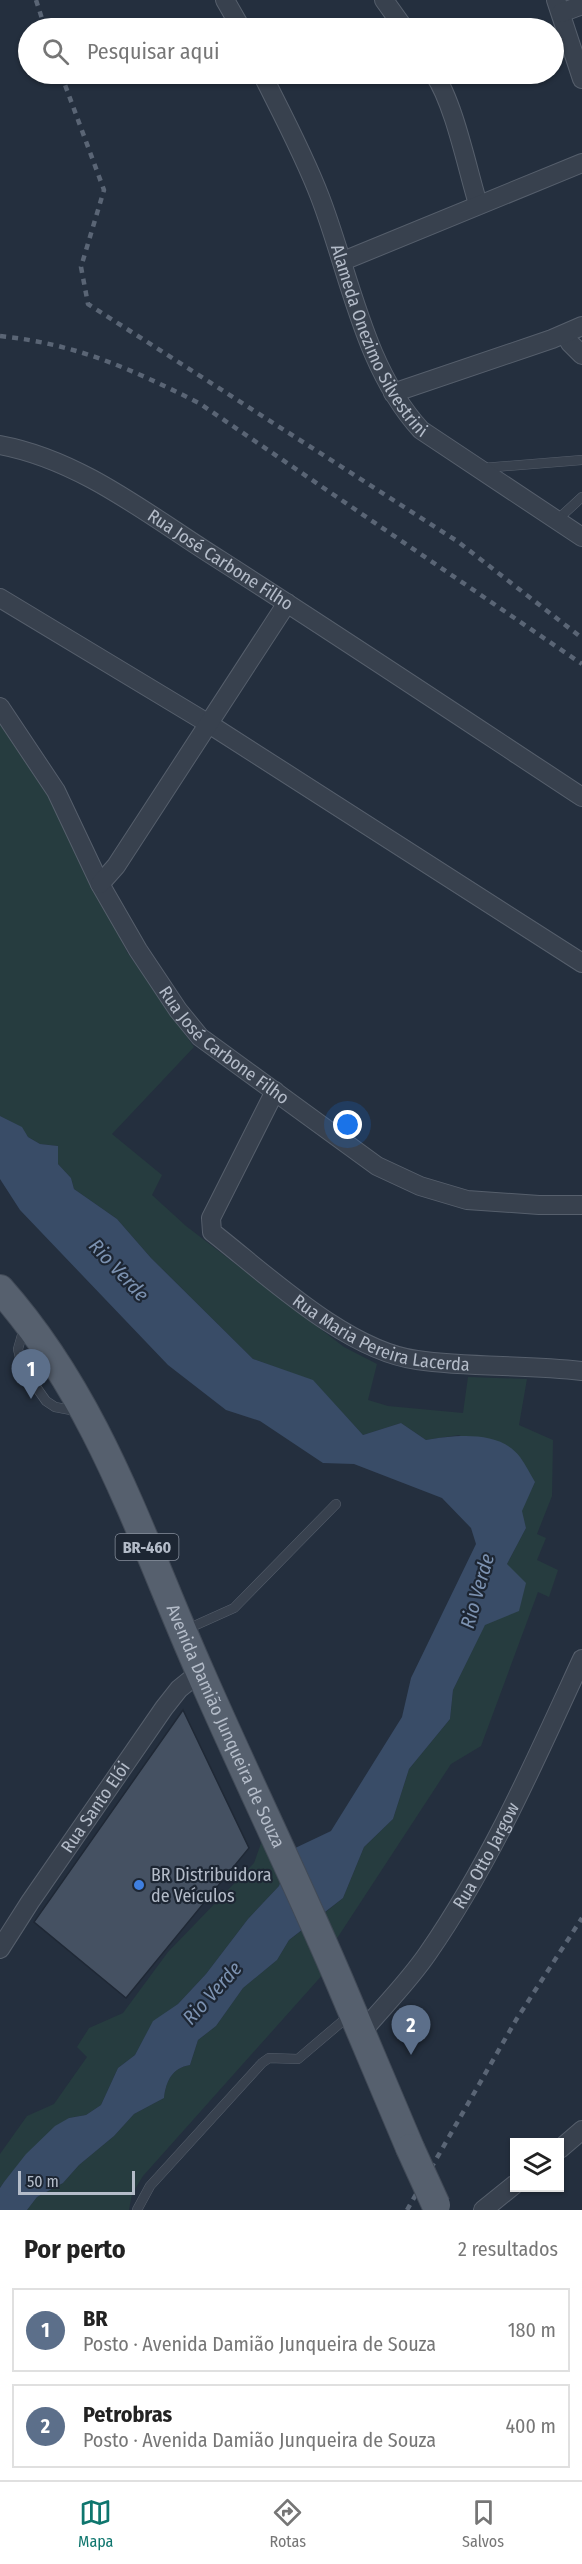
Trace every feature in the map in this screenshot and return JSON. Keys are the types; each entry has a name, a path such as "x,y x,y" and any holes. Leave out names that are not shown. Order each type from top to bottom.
{"main road":[{"name":"Avenida Damião Junqueira de Souza","path":"0,1289 49,1350 87,1413 120,1481 200,1672 340,1981 356,2023 437,2207"}],"street":[{"path":"225,0 235,18"},
{"path":"384,0 397,18"},
{"path":"559,7 582,5"},
{"path":"564,23 582,79"},
{"name":"Alameda Onezimo Silvestrini","path":"267,84 319,195 343,261 365,337 404,412 421,430 582,537"},
{"path":"440,84 478,204"},
{"path":"343,261 478,204 582,164"},
{"path":"393,393 574,330"},
{"path":"574,330 570,343 582,355"},
{"name":"Rua José Carbone Filho","path":"0,445 25,449 54,460 94,480 582,797"},
{"path":"0,598 208,724 582,963"},
{"path":"100,884 116,866 286,603"},
{"name":"Rua José Carbone Filho","path":"0,707 56,791 100,884 143,958 178,1010 200,1037 377,1166 420,1186 467,1200 539,1205 582,1204"},
{"name":"Rua Maria Pereira Lacerda","path":"275,1091 211,1218 212,1232 340,1331 381,1350 415,1360 582,1371"},
{"name":"Rua Otto Jargow","path":"356,2023 427,1956 450,1921 521,1791 582,1659"},
{"name":"Rua Santo Elói","path":"0,1949 164,1708 179,1689 200,1672"},
{"path":"564,2145 582,2130"},
{"path":"483,2210 510,2188"}],"lane":[{"path":"476,467 582,460"},
{"path":"557,520 582,497"},
{"path":"183,1631 234,1608 336,1504"},
{"path":"137,2210 150,2186 262,2063 269,2058 298,2059 356,2023"}],"green space":[{"path":"0,720 47,790 127,952 194,1047 112,1134 162,1175 152,1195 186,1226 344,1347 377,1364 368,1400 388,1406 463,1413 468,1377 527,1379 519,1425 553,1440 552,1496 537,1534 546,1538 537,1560 558,1570 549,1597 538,1592 481,1746 451,1764 334,1943 322,1915 343,1898 364,1847 393,1819 409,1769 450,1719 453,1690 485,1624 519,1610 507,1564 526,1528 521,1511 535,1482 459,1435 426,1440 401,1423 363,1435 313,1381 253,1359 151,1258 117,1219 74,1189 71,1178 58,1164 58,1146 40,1144 28,1137 21,1127 0,1116"},
{"path":"264,1835 282,1877 279,1886 248,1919 206,1974 178,2004 153,2022 135,2055 118,2068 101,2105 86,2115 69,2118 0,2188 0,2154 27,2116 54,2104 87,2057 77,2047 89,2028 123,2013 168,1952 254,1863"},
{"path":"305,1928 325,1972 143,2176 132,2194 129,2210 27,2210 37,2197 63,2183 79,2165 114,2136 134,2114 164,2098 166,2086 174,2072 190,2065 198,2040 216,2026 243,1988 277,1960 289,1940"}],"water":[{"name":"Rio Verde","path":"0,1116 22,1127 28,1137 40,1144 58,1146 58,1164 71,1178 74,1189 117,1219 151,1258 253,1359 313,1380 363,1435 401,1423 426,1440 464,1436 489,1438 511,1448 520,1457 535,1482 522,1511 526,1528 507,1564 526,1583 519,1611 485,1625 453,1690 450,1719 409,1769 393,1819 364,1847 343,1898 289,1940 277,1960 243,1988 216,2026 198,2040 190,2065 179,2069 171,2076 164,2098 134,2114 114,2136 79,2165 63,2183 37,2197 27,2210 0,2210 0,2188 26,2154 55,2126 69,2118 86,2115 101,2105 118,2068 135,2055 153,2021 178,2004 206,1974 248,1919 279,1886 291,1850 331,1831 402,1717 411,1678 476,1544 471,1528 442,1498 354,1464 323,1463 260,1421 226,1410 168,1365 20,1210 0,1179"}],"building":[{"name":"BR Distribuidora de Veículos","path":"183,1710 249,1848 126,1998 34,1922"}],"railway":[{"path":"36,0 42,18"},
{"path":"65,84 104,190 81,267 88,304 457,541 582,638"},
{"path":"0,336 54,345 103,360 150,379 199,403 582,664"},
{"path":"407,2210 516,2020 582,1918"}],"place":[{"name":"BR","path":"31,1399"},
{"name":"BR Distribuidora de Veículos","path":"139,1885"},
{"name":"Petrobras","path":"411,2055"}]}
